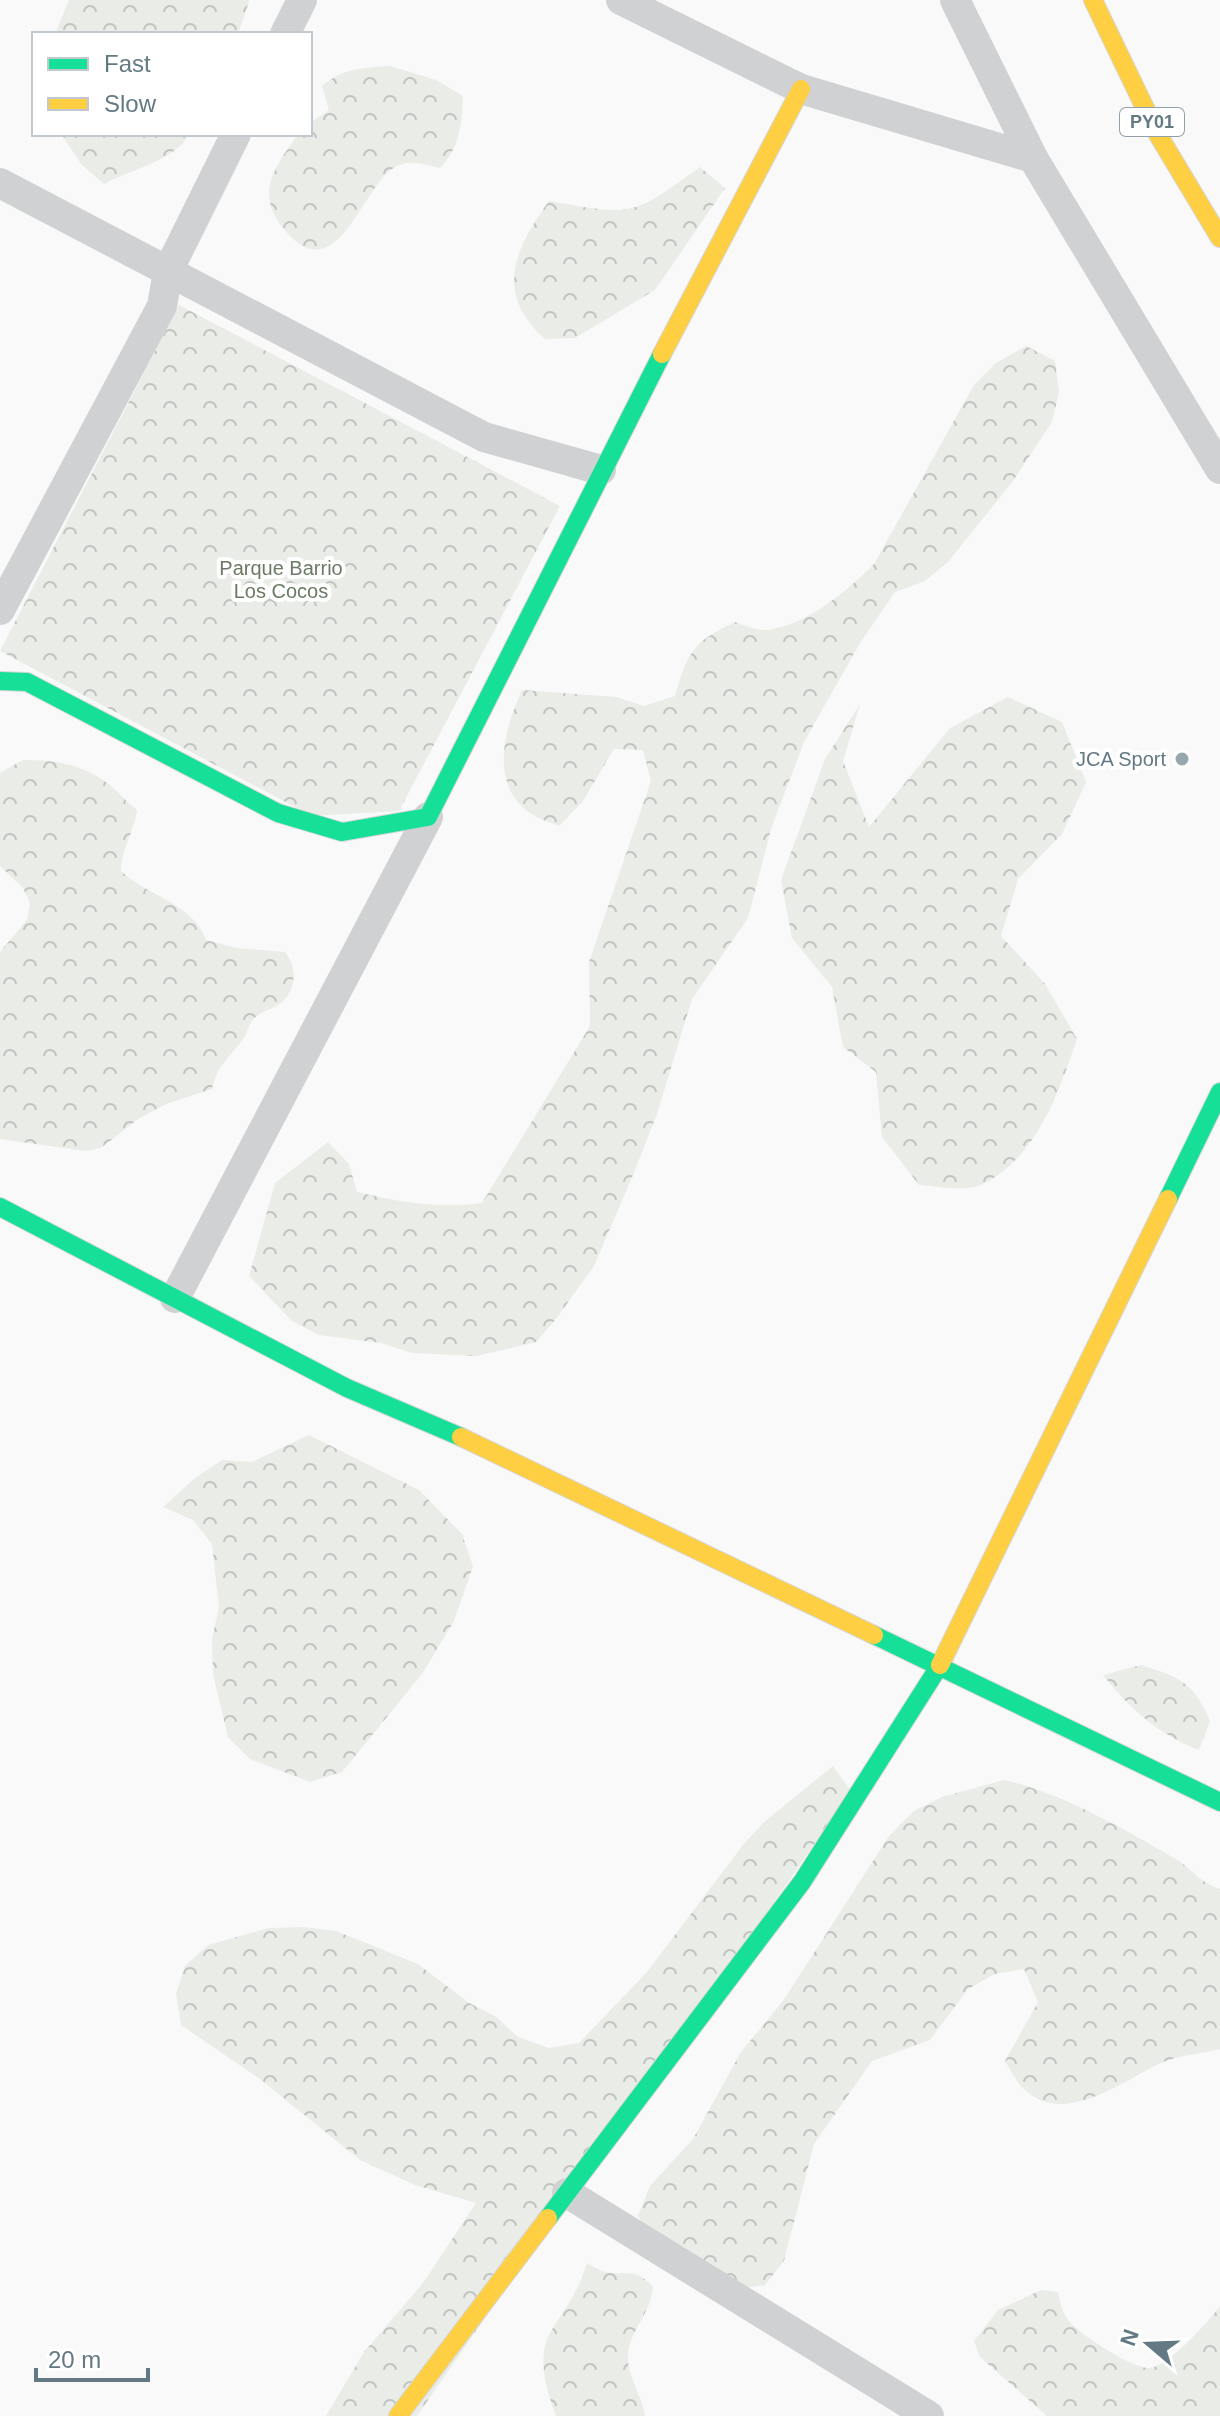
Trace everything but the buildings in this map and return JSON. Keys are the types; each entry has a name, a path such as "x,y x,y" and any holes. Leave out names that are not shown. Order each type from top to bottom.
{"main road":[{"name":"PY01","path":"1093,0 1157,133 1220,238"},
{"path":"0,681 27,682 278,813 342,832 428,817 601,470 801,89"},
{"path":"398,2416 802,1882 939,1667 1220,1092"},
{"path":"0,1207 347,1388 491,1450 1220,1802"}],"street":[{"path":"286,32 302,0"},
{"path":"621,0 801,89 1033,158"},
{"path":"955,0 1033,158 1220,469"},
{"path":"0,610 162,306 168,271 235,136"},
{"path":"0,183 484,437 601,470"},
{"path":"175,1298 428,817"},
{"path":"567,2193 929,2416"}],"green space":[{"path":"69,0 249,0 239,32 56,32"},
{"path":"390,66 436,80 463,96 456,144 440,168 409,163 392,169 336,241 323,249 308,248 292,238 274,213 269,195 275,170 297,136 312,136 312,122 329,110 322,86 346,72"},
{"path":"62,136 188,136 163,158 104,184 82,165"},
{"path":"700,167 725,188 655,290 575,338 545,339 519,305 515,271 526,237 549,201 599,209 630,208 659,196"},
{"name":"Parque Barrio Los Cocos","path":"179,305 560,506 399,811 312,816 0,651"},
{"path":"1026,346 1055,361 1059,392 1052,422 1013,481 948,562 925,581 895,592 860,643 804,742 771,829 748,918 692,999 657,1114 633,1175 594,1266 556,1319 536,1342 477,1356 412,1353 381,1343 319,1335 292,1321 249,1276 275,1183 328,1142 349,1164 357,1192 419,1204 482,1203 590,1026 589,962 651,781 643,750 614,749 583,801 559,826 530,813 517,801 505,771 506,738 522,690 616,697 644,706 675,696 694,650 721,629 735,622 762,630 781,627 825,606 874,564 974,385 996,363"},
{"path":"1008,697 1062,722 1086,782 1062,834 1018,879 1001,936 1045,984 1077,1039 1043,1122 1017,1159 975,1187 919,1185 882,1137 876,1072 843,1047 832,987 792,938 781,880 825,759 860,704 843,761 869,827 950,728"},
{"path":"23,760 74,766 108,783 137,810 121,871 181,909 200,928 206,940 237,948 285,952 294,972 289,993 278,1005 252,1021 244,1038 221,1067 212,1089 166,1104 138,1119 101,1148 85,1151 0,1139 0,952 27,920 30,903 23,888 0,866 0,773"},
{"path":"309,1435 419,1490 462,1534 473,1566 454,1621 422,1674 342,1772 310,1782 250,1759 228,1737 213,1674 212,1639 219,1607 212,1544 193,1520 163,1507 195,1478 222,1460 252,1462"},
{"path":"1141,1665 1176,1678 1198,1698 1210,1721 1199,1750 1171,1737 1146,1719 1123,1699 1103,1675"},
{"path":"833,1766 851,1791 417,2416 326,2416 364,2352 423,2283 476,2203 415,2185 360,2160 260,2079 181,2025 176,1994 185,1966 208,1945 269,1928 303,1927 336,1931 418,1964 469,2003 495,2016 518,2037 549,2048 579,2043 647,1972 763,1823"},
{"path":"1004,1780 1048,1794 1091,1813 1174,1858 1220,1889 1220,2049 1166,2061 1091,2098 1055,2104 1038,2099 1019,2084 1005,2061 1038,2002 1024,1969 995,1974 968,1989 930,2040 872,2061 814,2144 784,2261 765,2285 733,2289 670,2271 638,2216 650,2186 693,2139 741,2052 783,2001 889,1836 914,1811 942,1797"},
{"path":"587,2263 606,2272 638,2275 653,2287 649,2305 628,2353 629,2369 645,2416 556,2416 543,2364 545,2347"},
{"path":"1041,2290 1058,2292 1067,2318 1083,2334 1120,2357 1150,2368 1178,2351 1220,2306 1220,2416 1047,2416 980,2357 974,2341 998,2310"}],"traffic: fast":[{"path":"0,681 27,682 278,813 342,832 428,817 662,354"},
{"path":"1168,1199 1220,1092"},
{"path":"0,1207 347,1388 461,1437"},
{"path":"874,1635 1220,1802"},
{"path":"548,2218 802,1882 940,1665"}],"traffic: slow":[{"path":"1093,0 1157,133 1220,238"},
{"path":"662,354 801,89"},
{"path":"940,1665 1168,1199"},
{"path":"461,1437 874,1635"},
{"path":"398,2416 548,2218"}],"place":[{"name":"JCA Sport","path":"1182,759"}]}
